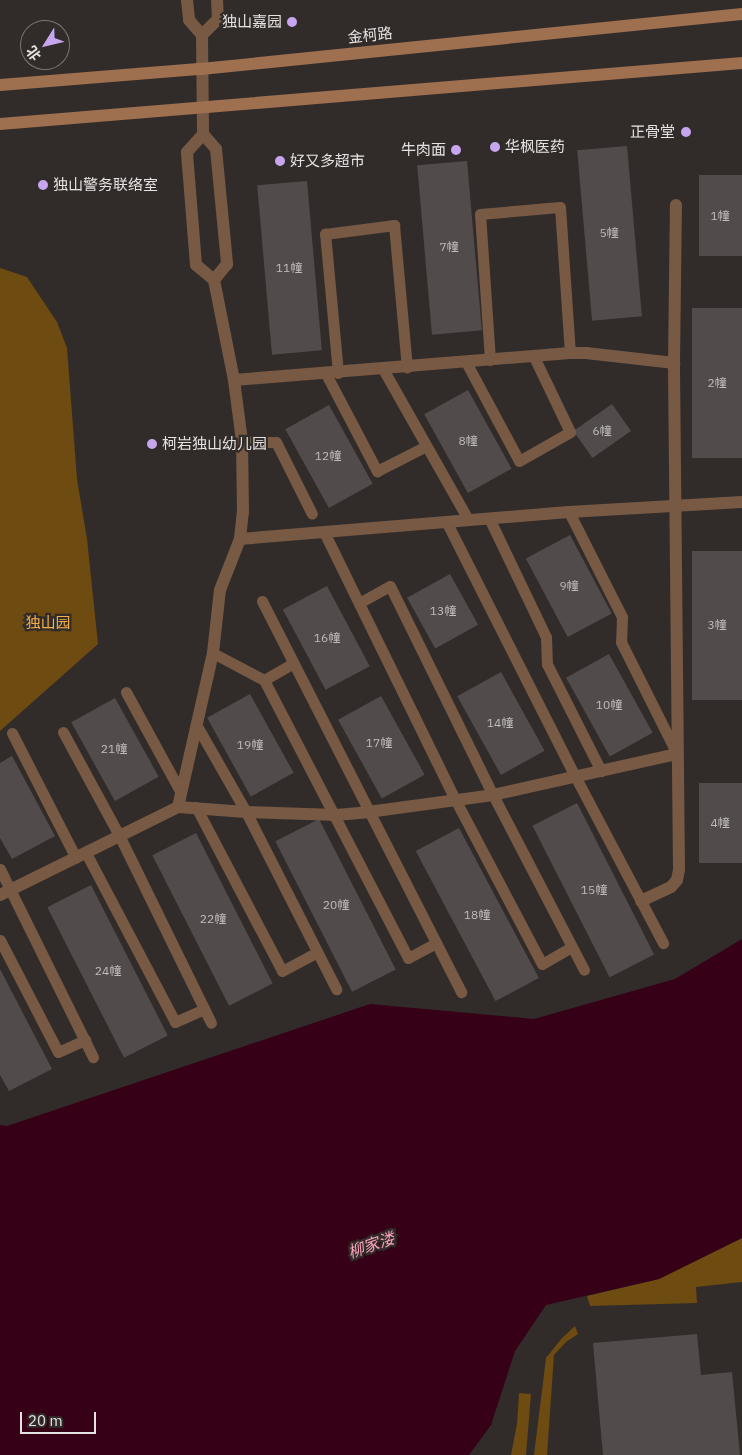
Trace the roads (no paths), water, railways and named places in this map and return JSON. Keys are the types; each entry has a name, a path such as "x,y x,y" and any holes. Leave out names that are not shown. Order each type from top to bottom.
{"main road":[{"name":"金柯路","path":"0,85 201,69 742,14"},
{"path":"0,124 742,63"}],"street":[{"path":"188,0 189,20 202,35 201,106 203,134 216,149 228,264 214,280"},
{"path":"202,35 218,19 217,0"},
{"path":"178,807 213,653 220,590 240,539 243,512 242,441 234,380 214,280 196,264 187,152 203,134"},
{"path":"641,901 671,887 677,880 674,363 676,205"},
{"path":"234,380 570,353 586,353 674,363"},
{"path":"240,539 468,519 742,502"},
{"path":"6,892 178,807 246,812 336,815 368,812 493,795 677,754"}],"lane":[{"path":"490,360 480,214 560,207 570,353"},
{"path":"407,367 394,225 325,234 332,373 377,471 426,446"},
{"path":"466,362 519,461 570,432 534,357"},
{"path":"383,369 468,519"},
{"path":"242,441 276,442 312,514"},
{"path":"568,512 622,617 621,642 677,754"},
{"path":"489,518 546,637 547,664 601,771"},
{"path":"446,521 575,776 663,942"},
{"path":"324,532 456,801 542,964 572,947"},
{"path":"359,603 390,586 493,795 584,970"},
{"path":"262,601 292,664 462,992"},
{"path":"213,653 264,680 336,815 408,958 436,943"},
{"path":"264,680 292,664"},
{"path":"126,692 180,792"},
{"path":"197,726 246,812 336,989"},
{"path":"63,732 119,835 210,1023"},
{"path":"12,733 175,1022 204,1009"},
{"path":"196,807 282,971 317,952"},
{"path":"0,869 6,892 93,1057"},
{"path":"0,940 58,1052 85,1040"}],"water":[{"name":"柳家溇","path":"742,939 742,1238 659,1279 546,1305 515,1351 491,1425 469,1455 0,1455 0,1125 7,1126 370,1004 534,1019 675,979"}],"place":[{"name":"独山嘉园","path":"292,22"},
{"name":"正骨堂","path":"686,132"},
{"name":"华枫医药","path":"495,147"},
{"name":"牛肉面","path":"456,150"},
{"name":"好又多超市","path":"280,161"},
{"name":"独山警务联络室","path":"43,185"},
{"name":"柯岩独山幼儿园","path":"152,444"}],"park label":[{"name":"独山园","path":"48,623"}]}
